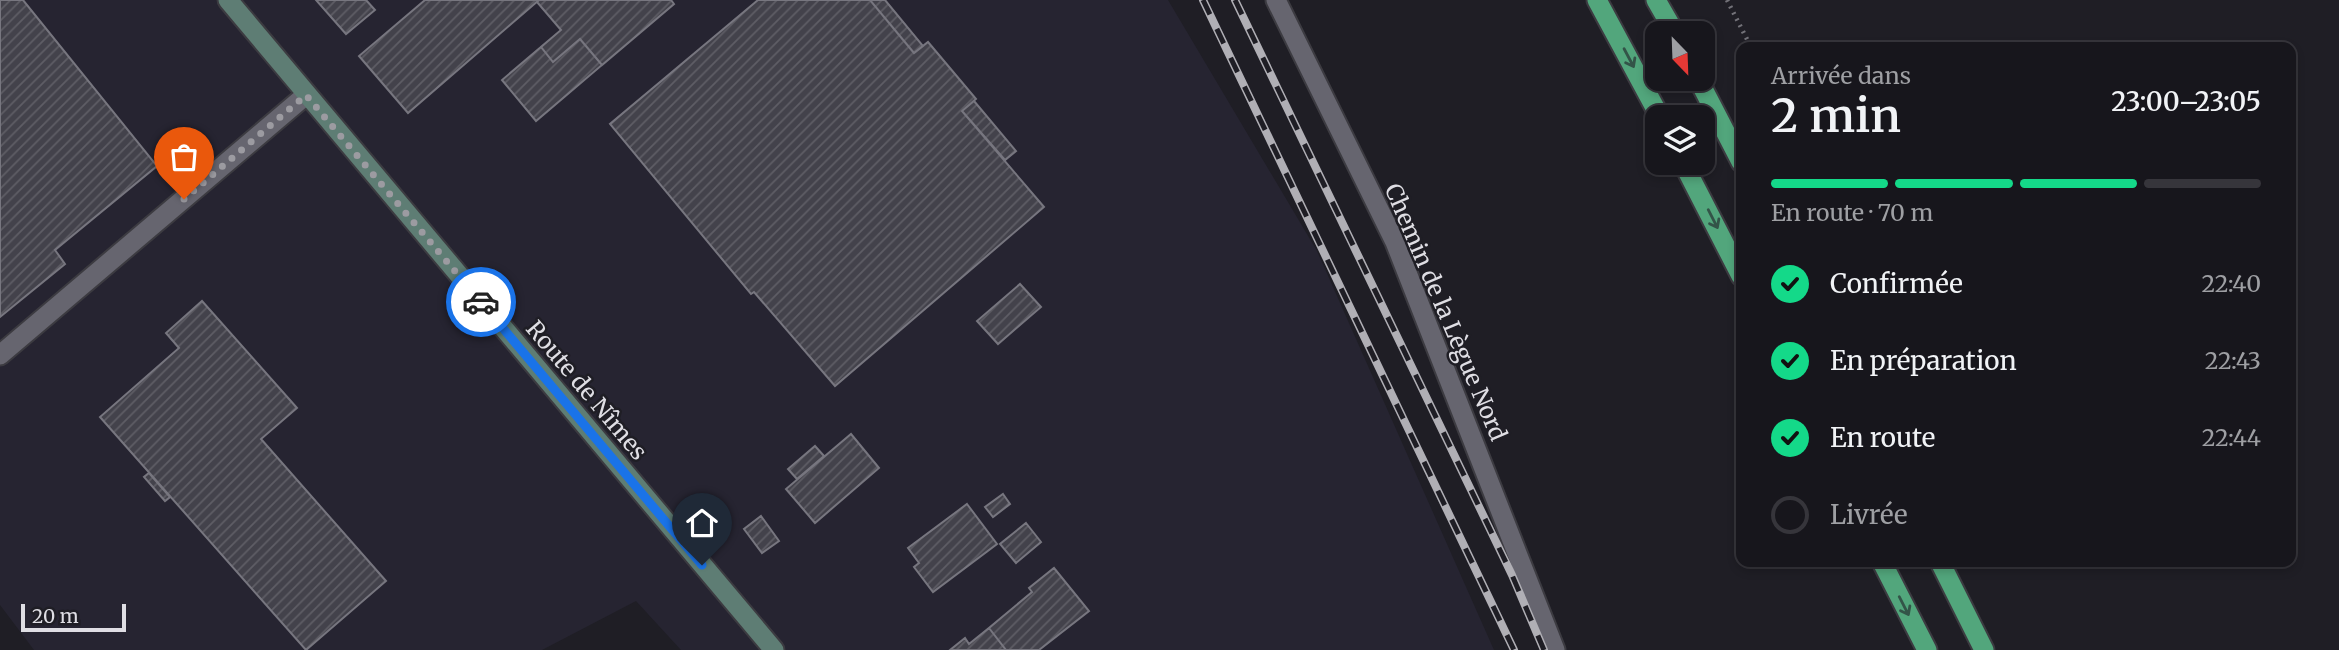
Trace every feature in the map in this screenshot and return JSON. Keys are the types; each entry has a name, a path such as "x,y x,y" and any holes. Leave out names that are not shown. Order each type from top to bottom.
{"highway":[{"path":"1597,0 1654,105"},
{"path":"1656,0 1668,21"},
{"path":"1704,91 1736,152"},
{"path":"1689,175 1736,266"},
{"path":"1885,567 1927,650"},
{"path":"1942,567 1984,650"}],"main road":[{"name":"Route de Nîmes","path":"228,0 774,650"}],"street":[{"name":"Chemin de la Lègue Nord","path":"1276,0 1395,242 1555,650"},
{"path":"0,355 306,95"}],"path":[{"path":"1727,0 1748,42"}],"shaded area":[{"path":"0,0 1168,0 1317,251 1494,650 681,650 636,601 542,650 34,650 0,605"}],"building":[{"path":"0,0 23,0 157,166 55,250 65,264 0,317"},
{"path":"316,0 366,0 375,10 346,34"},
{"path":"425,0 539,0 408,113 359,56"},
{"path":"671,0 674,4 602,65 580,39 553,62 541,47 561,30 537,2"},
{"path":"758,0 870,0 914,53 928,42 976,99 962,111 1044,207 835,386 754,292 751,294 610,124"},
{"path":"870,0 885,0 923,46 914,53"},
{"path":"580,39 602,65 536,121 502,80 541,47 553,62"},
{"path":"974,101 1016,151 1005,160 962,111"},
{"path":"1020,284 1041,307 998,344 977,321"},
{"path":"202,301 297,408 261,439 386,581 306,650 100,417 179,348 166,333"},
{"path":"851,434 879,468 815,523 786,489"},
{"path":"815,446 824,456 797,479 788,469"},
{"path":"149,473 170,497 165,501 144,477"},
{"path":"1003,494 1010,504 993,517 985,507"},
{"path":"967,504 997,544 933,592 914,567 919,563 908,548"},
{"path":"761,516 779,541 762,553 744,529"},
{"path":"1026,523 1041,542 1016,563 1000,544"},
{"path":"1054,568 1089,611 1039,650 1006,650 989,628 1032,592 1029,588"},
{"path":"989,628 1006,650 950,650 965,638 969,644"}],"railway":[{"path":"1203,0 1514,650"},
{"path":"1235,0 1512,575 1544,650"}],"way so far":[{"path":"184,199 306,95 481,302"}],"route":[{"path":"481,302 702,565"}]}
